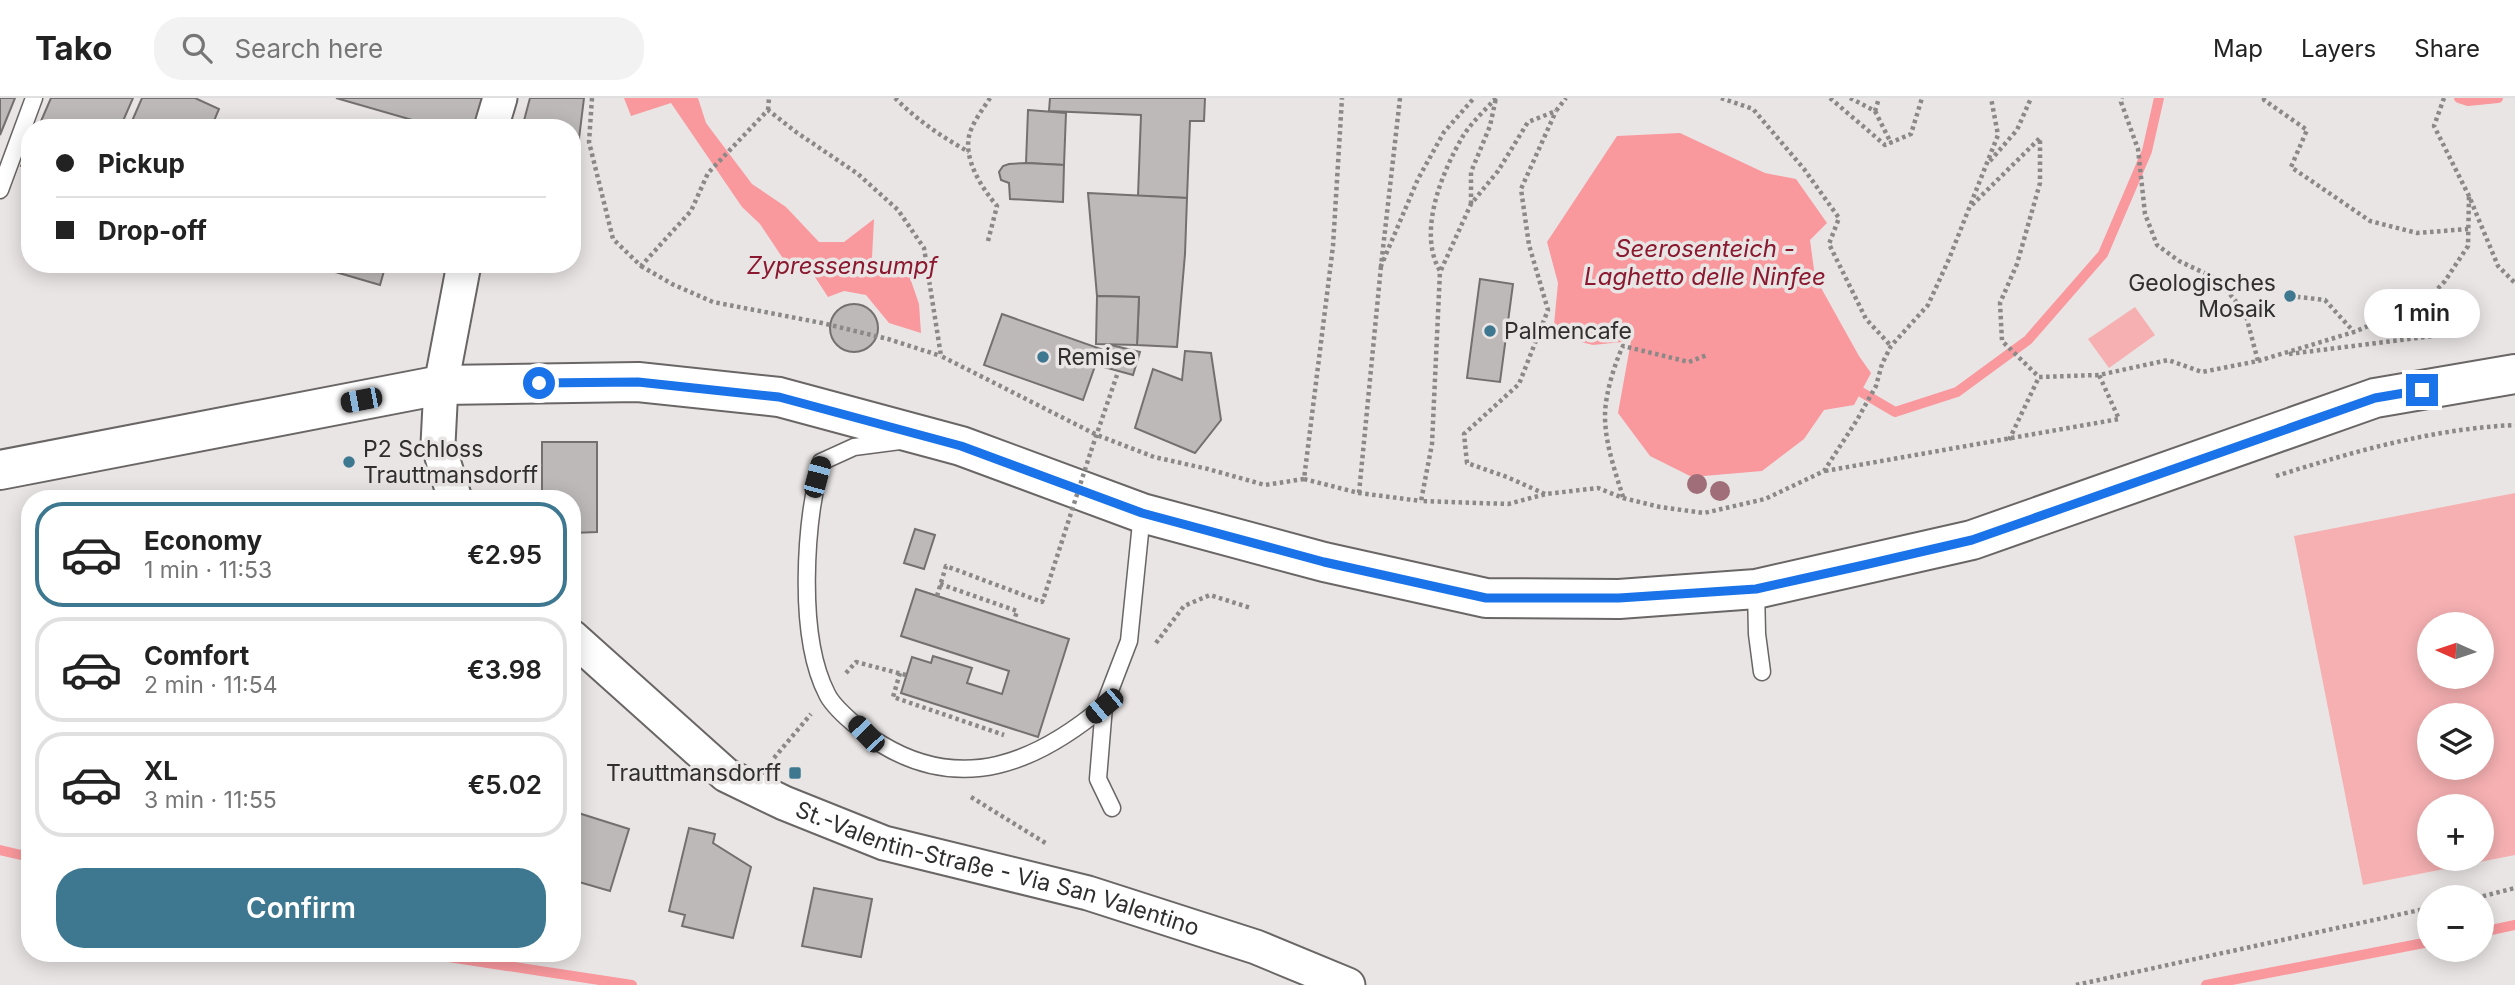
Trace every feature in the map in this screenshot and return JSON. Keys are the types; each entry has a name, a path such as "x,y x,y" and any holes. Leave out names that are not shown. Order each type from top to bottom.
{"main road":[{"path":"0,470 441,385 638,382 779,397 961,446 1142,513 1324,562 1486,598 1619,598 1756,589 1972,540 2375,398 2515,374"}],"street":[{"path":"494,119 500,98"},
{"path":"452,490 438,444 441,385 462,273"},
{"name":"St.-Valentin-Straße - Via San Valentino","path":"581,644 726,775 784,803 884,843 1088,893 1243,943 1348,985"}],"lane":[{"path":"26,119 34,98"},
{"path":"0,190 21,133"},
{"path":"929,438 854,447 821,463 813,492 807,542 808,604 815,656 827,695 866,734 897,754 941,768 988,768 1032,754 1077,729 1104,706"},
{"path":"1112,808 1098,779 1104,706 1129,641 1142,513"},
{"path":"1756,589 1757,634 1762,672"}],"path":[{"path":"592,98 589,142 613,239 641,266 671,284 713,302 835,326 941,356 1097,435 1154,457 1265,485 1304,479 1359,493 1421,501 1508,504 1546,494 1598,488 1623,498 1660,507 1704,513 1765,499 1824,471 2119,419 2099,375"},
{"path":"641,266 691,211 708,173 768,110 769,98"},
{"path":"895,98 942,137 970,152"},
{"path":"988,242 997,206 984,190 974,169 969,136 990,98"},
{"path":"1304,479 1333,246 1342,98"},
{"path":"1359,493 1400,98"},
{"path":"1381,266 1418,179 1444,132 1474,98"},
{"path":"1471,204 1471,173 1490,126 1496,98"},
{"path":"1440,271 1430,244 1437,192 1464,135 1496,98"},
{"path":"1546,494 1467,463 1464,434 1520,384 1548,310 1529,245 1521,188 1556,111 1566,98"},
{"path":"1721,98 1753,109 1804,169 1839,218 1829,244 1866,319 1891,346"},
{"path":"1830,98 1885,145 1911,134 1922,98"},
{"path":"1850,98 1875,111 1892,143"},
{"path":"1875,111 1879,98"},
{"path":"1824,471 1866,405 1891,346 1928,305 1971,207 1998,135 1991,98"},
{"path":"1987,165 2017,130 2031,98"},
{"path":"2122,98 2137,149 2145,214 2157,246 2179,261 2217,279 2245,312 2258,361"},
{"path":"2264,98 2307,130 2291,167 2370,221 2417,233 2468,229"},
{"path":"2444,98 2434,126 2469,196 2498,266 2515,283"},
{"path":"768,110 858,174 898,210 924,248 941,356"},
{"path":"1421,501 1432,444 1440,271 1471,204 1498,170 1528,122 1556,111"},
{"path":"1971,207 2040,138 2040,183 2017,264 2000,303 2002,341 2039,377 2099,375 2168,360 2202,372 2258,361 2354,332 2425,302 2445,281 2468,246 2469,196"},
{"path":"2290,296 2325,300 2354,332"},
{"path":"2274,356 2457,333"},
{"path":"1623,498 1610,452 1605,415 1615,363 1623,346 1689,362 1707,355"},
{"path":"937,596 946,566 1042,602 1116,375"},
{"path":"2009,440 2039,377"},
{"path":"940,584 1017,611 1014,621"},
{"path":"1118,671 1141,663 1184,606 1210,595 1251,608"},
{"path":"900,673 893,697 1043,748"},
{"path":"941,768 949,783 1052,847"},
{"path":"2494,893 2515,888"},
{"path":"2076,985 2417,911"}],"shaded area":[{"path":"2135,307 2155,335 2109,368 2088,339"},
{"path":"2515,493 2515,855 2494,859 2494,794 2417,794 2417,871 2434,871 2363,885 2294,536"}],"water":[{"name":"Zypressensumpf","path":"624,98 698,98 706,123 752,184 786,207 819,242 844,242 874,219 872,258 906,266 919,304 921,333 889,323 866,295 844,291 828,297 813,274 786,263 760,224 742,207 671,103 631,116"},
{"name":"Seerosenteich - Laghetto delle Ninfee","path":"1680,133 1765,173 1796,179 1827,223 1810,240 1815,277 1871,373 1854,405 1824,410 1804,439 1762,471 1692,477 1650,456 1618,413 1631,341 1593,345 1553,335 1558,283 1547,242 1617,136"}],"building":[{"path":"0,98 15,98 0,135"},
{"path":"51,98 133,98 124,119 42,119"},
{"path":"142,98 195,98 219,109 215,119 133,119"},
{"path":"336,98 483,98 477,119 409,119"},
{"path":"530,98 584,98 581,122 581,119 524,119"},
{"path":"1050,98 1205,98 1204,121 1190,121 1187,198 1138,196 1141,115 1049,111"},
{"path":"1028,110 1066,113 1064,165 1026,163"},
{"path":"1009,164 1064,165 1063,202 1010,199 1009,183 1001,180 999,172 1003,166"},
{"path":"1088,193 1187,198 1177,347 1137,345 1139,297 1097,296"},
{"path":"339,273 383,273 380,285"},
{"name":"Palmencafe","path":"1480,279 1513,284 1500,382 1467,378"},
{"path":"1097,296 1139,297 1137,345 1096,344"},
{"path":"854,304 871,311 878,328 871,345 854,352 837,345 830,328 837,311"},
{"name":"Remise","path":"1002,314 1101,349 1083,400 984,365"},
{"path":"1111,345 1140,352 1133,375 1104,367"},
{"path":"1185,351 1211,353 1221,420 1195,453 1135,428 1153,369 1182,380"},
{"path":"542,442 597,442 597,532 581,533 581,490 542,490"},
{"path":"915,529 935,535 924,569 904,563"},
{"path":"916,589 1069,639 1038,737 901,693 912,657 931,663 933,656 972,668 967,683 1002,694 1009,671 901,636"},
{"path":"581,814 629,829 610,891 581,883"},
{"path":"689,828 715,834 713,843 751,867 733,938 682,926 685,915 669,911"},
{"path":"814,888 872,899 861,957 802,946"}],"waterway":[{"path":"1861,392 1895,412 1957,392 2028,340 2103,254 2147,151 2159,98"},
{"path":"2459,98 2468,101 2498,98"},
{"path":"0,850 21,855"},
{"path":"2494,929 2515,925"},
{"path":"2206,985 2417,944"},
{"path":"481,962 632,985"}],"place":[{"name":"Geologisches Mosaik","path":"2290,296"},
{"name":"Palmencafe","path":"1490,331"},
{"name":"Remise","path":"1043,357"},
{"name":"P2 Schloss Trauttmansdorff","path":"349,462"},
{"name":"Trauttmansdorff","path":"795,773"}],"route":[{"path":"539,383 638,382 779,397 961,446 1142,513 1324,562 1486,598 1619,598 1756,589 1972,540 2375,398 2422,390"}]}
